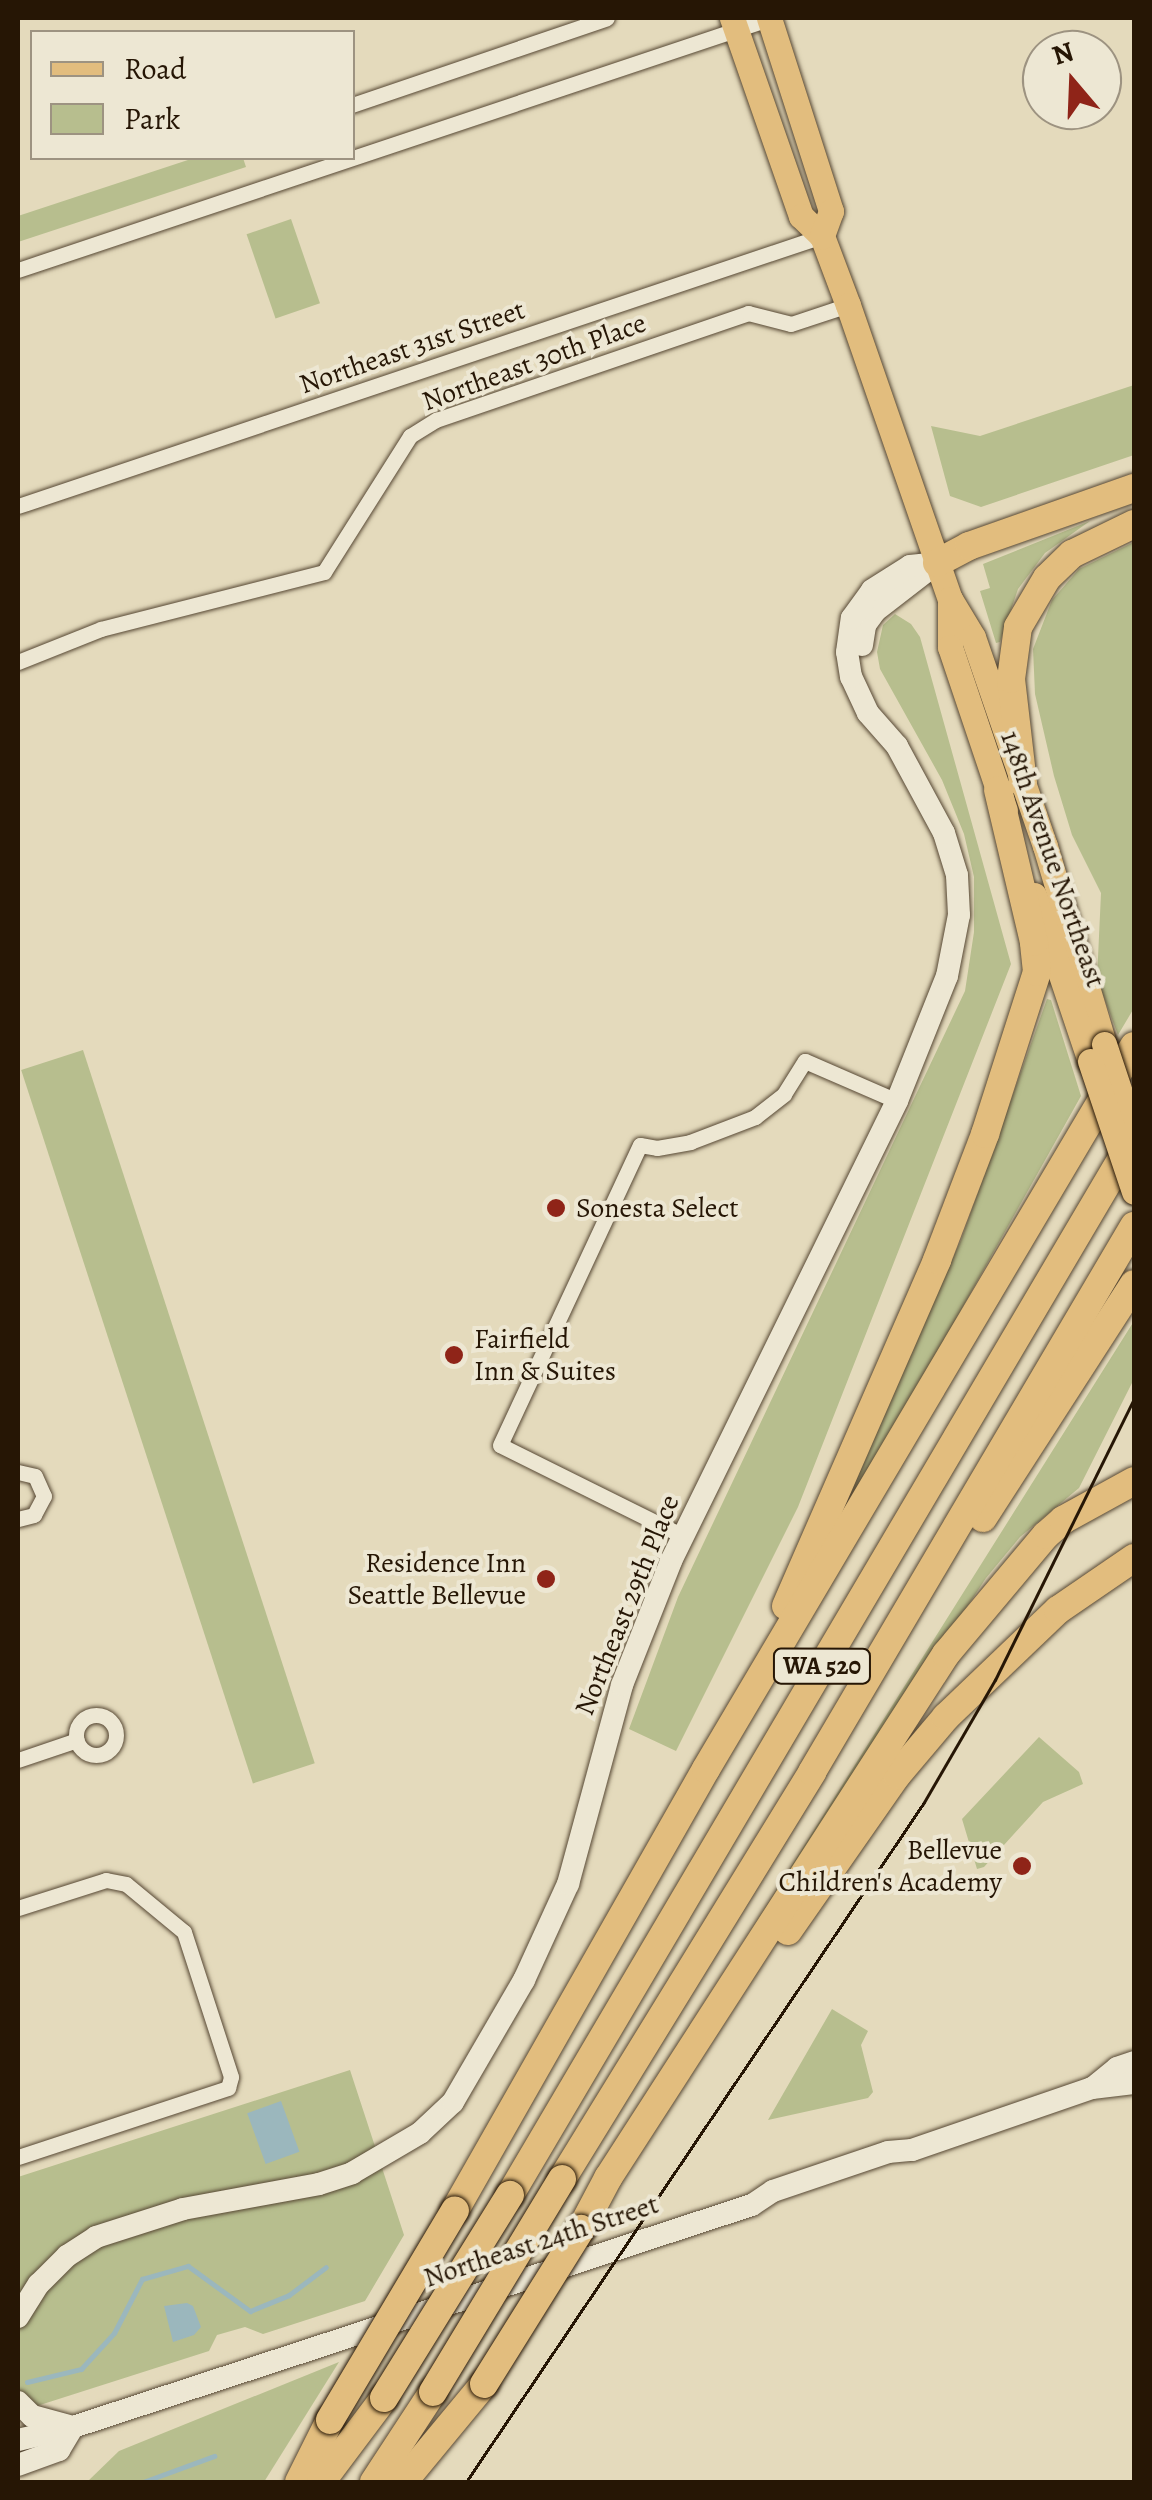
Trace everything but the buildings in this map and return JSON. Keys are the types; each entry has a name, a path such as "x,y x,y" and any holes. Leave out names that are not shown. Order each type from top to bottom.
{"highway":[{"path":"937,563 969,546 1134,488"},
{"path":"706,1769 780,1621 912,1321 1018,1036 1038,963 1011,786 1011,679 1018,627 1047,578 1072,554 1096,538 1134,524"},
{"path":"299,2482 330,2420 706,1769 1134,1046"},
{"name":"WA 520","path":"321,2482 384,2398 510,2195 1134,1136"},
{"name":"WA 520","path":"374,2482 812,1772 1134,1226"},
{"path":"812,1772 873,1691 1134,1284"},
{"path":"404,2482 484,2384 946,1654 1046,1535 1063,1520 1134,1481"},
{"path":"635,2147 922,1744 1058,1610 1134,1558"}],"main road":[{"name":"148th Avenue Northeast","path":"770,18 831,211 822,236"},
{"name":"148th Avenue Northeast","path":"734,25 801,216 822,236 848,305 950,599 950,647 1011,786 1097,1052 1134,1192"},
{"name":"148th Avenue Northeast","path":"1097,1052 1134,1136"}],"street":[{"path":"355,104 606,18"},
{"path":"355,155 734,25 770,18"},
{"path":"18,270 339,160"},
{"name":"Northeast 31st Street","path":"18,506 822,236"},
{"name":"Northeast 30th Place","path":"18,662 101,629 324,572 410,436 436,420 748,312 791,324 848,305"},
{"name":"Northeast 29th Place","path":"18,2317 40,2284 67,2256 96,2237 183,2210 319,2184 352,2173 420,2133 453,2102 524,1980 568,1884 622,1685 683,1536 897,1101 947,976 959,915 957,875 944,833 884,727 868,713 851,677 847,652 852,618 872,590 898,571 937,563"},
{"path":"683,1536 500,1444 640,1145 658,1148 690,1142 756,1117 784,1094 805,1061 897,1101"},
{"path":"18,1472 34,1476 44,1496 34,1515 18,1519"},
{"path":"18,1760 77,1740"},
{"path":"18,1908 106,1880 126,1884 184,1932 230,2077 228,2088 18,2157"},
{"name":"Northeast 24th Street","path":"1092,2088 1117,2068 1134,2062"},
{"name":"Northeast 24th Street","path":"18,2465 59,2450 73,2427 752,2205 773,2190 888,2152 912,2150 1092,2088 1134,2082"},
{"path":"18,2402 32,2416 73,2427"},
{"path":"18,2440 73,2427"}],"green space":[{"path":"188,160 244,160 246,167 18,242 18,216"},
{"path":"291,219 320,303 276,318 247,234"},
{"path":"1134,385 1134,455 981,507 950,496 931,426 980,436"},
{"path":"1090,521 1045,553 1018,589 1000,642 996,643 980,591 990,588 983,564"},
{"path":"1134,542 1134,1008 1118,1035 1097,979 1101,893 1072,835 1054,776 1035,694 1033,649 1052,600 1079,569"},
{"path":"895,614 911,624 920,637 1011,964 798,1507 676,1751 629,1729 678,1597 965,991 974,932 974,877 964,834 942,780 880,669 877,652 883,625"},
{"path":"1047,999 1051,1000 1081,1096 817,1567 813,1565 961,1240"},
{"path":"83,1050 315,1763 253,1783 21,1070"},
{"path":"1134,1321 1134,1379 1079,1488 1020,1537 986,1578 672,2056"},
{"path":"1039,1737 1079,1772 1083,1784 1043,1802 984,1867 977,1869 962,1819"},
{"path":"832,2009 868,2031 861,2045 873,2092 868,2098 768,2120"},
{"path":"350,2070 404,2235 365,2301 263,2334 245,2327 217,2335 209,2351 18,2412 18,2177"},
{"path":"339,2362 264,2482 87,2482 119,2451"}],"water":[{"path":"281,2101 299,2152 266,2164 247,2113"},
{"path":"164,2306 193,2306 201,2327 194,2335 173,2342"}],"waterway":[{"path":"27,2382 81,2369 114,2333 142,2279 188,2266 250,2311 289,2295 326,2267"},
{"path":"143,2482 214,2456"}],"tram line":[{"path":"466,2482 923,1804 995,1680 1134,1399"}],"place":[{"name":"Sonesta Select","path":"556,1208"},
{"name":"Fairfield Inn & Suites","path":"454,1355"},
{"name":"Residence Inn Seattle Bellevue","path":"546,1579"},
{"name":"Bellevue Children's Academy","path":"1022,1866"}]}
